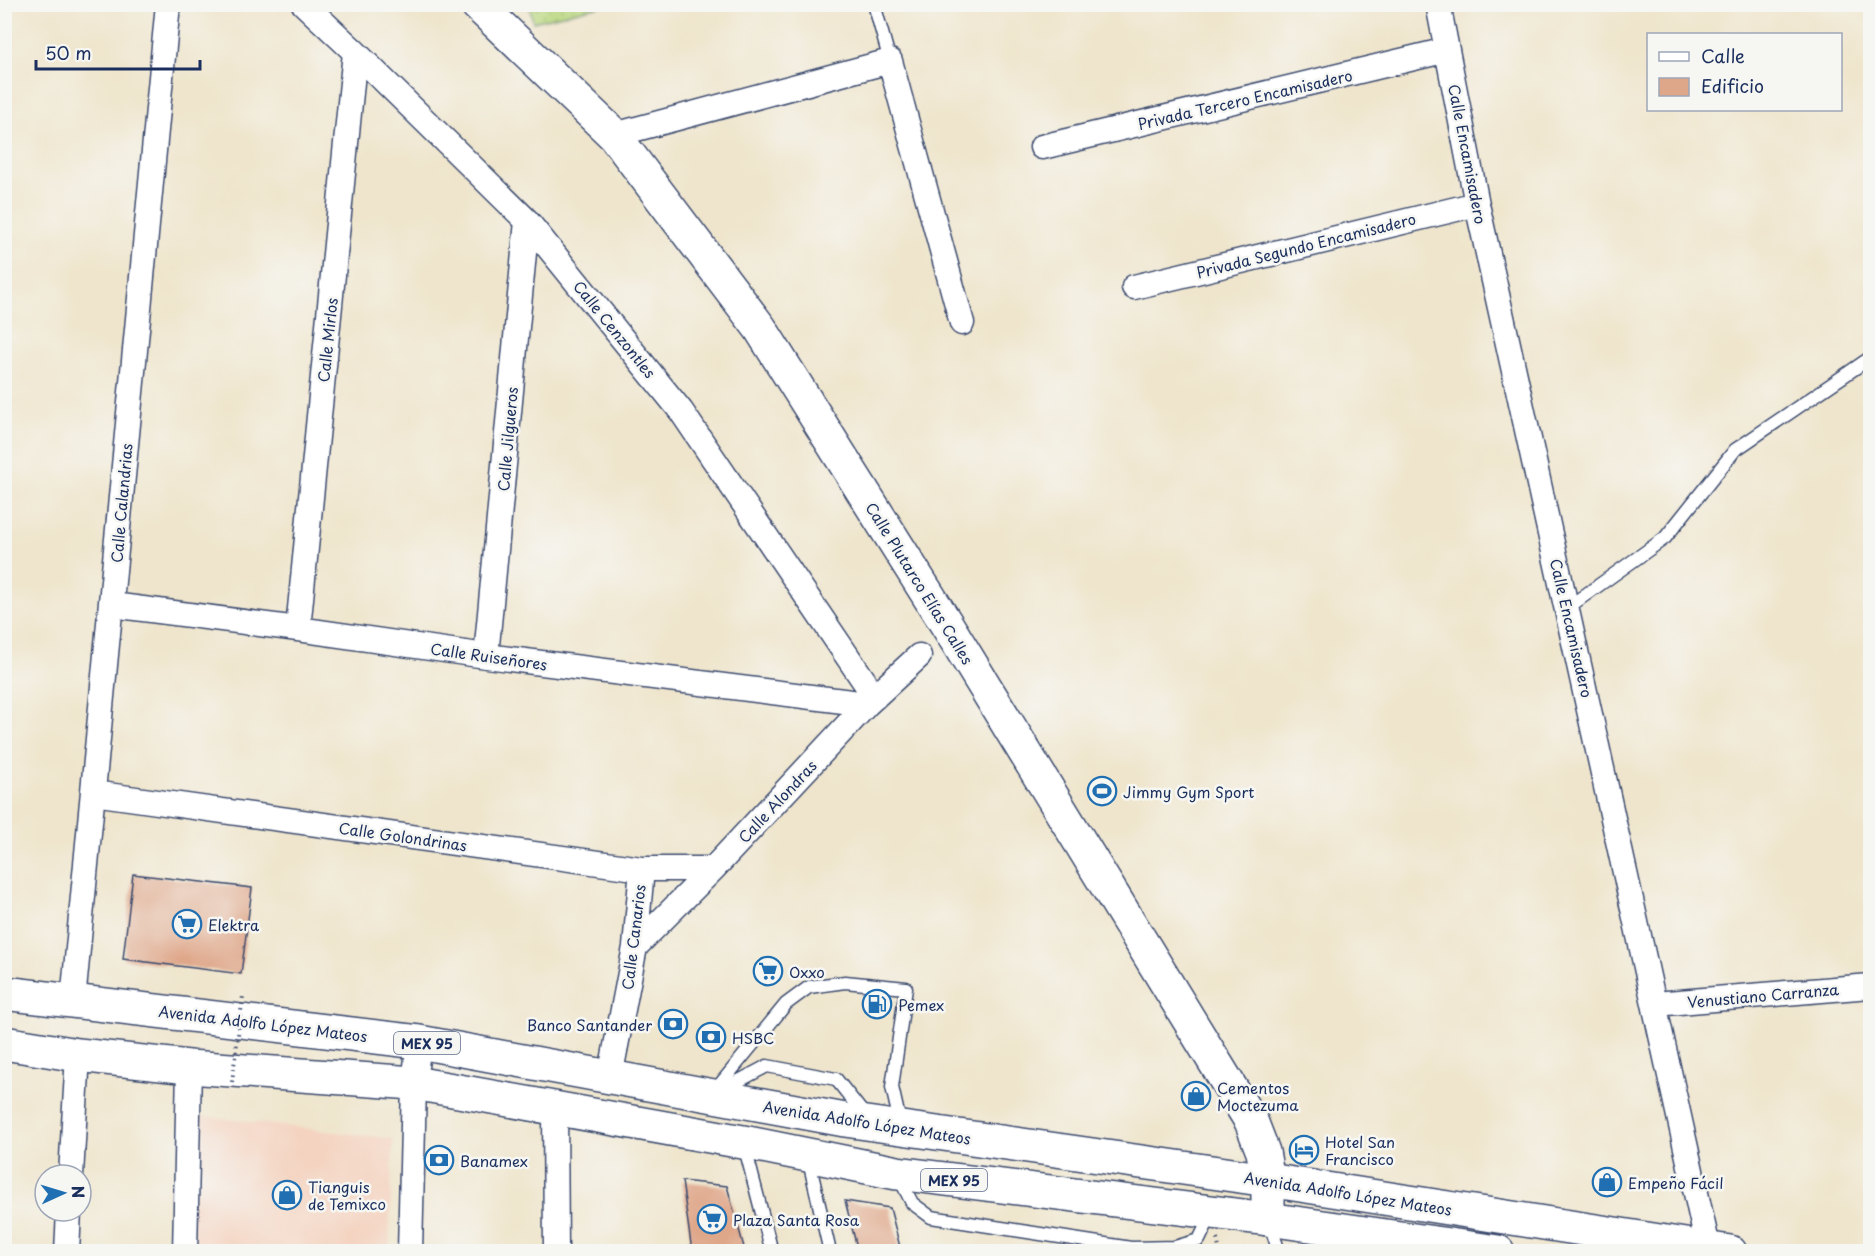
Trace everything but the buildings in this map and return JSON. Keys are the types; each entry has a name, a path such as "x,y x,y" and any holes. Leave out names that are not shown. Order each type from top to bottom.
{"main road":[{"name":"Calle Plutarco Elías Calles","path":"482,6 614,135 760,328 947,625 1251,1121 1263,1152 1268,1180 1268,1219"},
{"name":"Avenida Adolfo López Mateos","path":"4,993 419,1041 873,1124 1268,1180 1716,1251"},
{"name":"MEX 95","path":"4,1043 78,1055 189,1067 414,1083 743,1142 897,1173 1268,1219 1498,1251"},
{"path":"840,1162 873,1124"}],"street":[{"name":"Calle Calandrias","path":"73,1001 168,4"},
{"name":"Calle Cenzontles","path":"304,4 527,221 681,411 871,700"},
{"name":"Calle Encamisadero","path":"1438,4 1478,204 1655,1004 1716,1251"},
{"name":"Privada Tercero Encamisadero","path":"1042,147 1447,50"},
{"name":"Calle Mirlos","path":"298,628 355,52"},
{"path":"614,135 890,61 962,322"},
{"name":"Privada Segundo Encamisadero","path":"1134,287 1478,204"},
{"name":"Calle Jilgueros","path":"486,656 527,221"},
{"name":"Calle Ruiseñores","path":"112,605 298,628 486,656 871,700"},
{"name":"Calle Alondras","path":"635,947 713,869 871,700 919,656"},
{"name":"Calle Golondrinas","path":"93,793 642,868 713,869"},
{"name":"Calle Canarios","path":"610,1077 635,947 642,868"},
{"name":"Venustiano Carranza","path":"1655,1004 1870,986"},
{"path":"410,1251 414,1083 419,1041"},
{"path":"72,1163 78,1055"},
{"path":"185,1251 189,1067"},
{"path":"555,1108 556,1251"},
{"path":"67,1251 68,1223"}],"lane":[{"path":"874,4 890,61"},
{"path":"1567,608 1665,538 1735,450 1870,358"},
{"path":"711,1096 786,1004 809,987 845,982 906,988 892,1088 873,1124"},
{"path":"743,1142 772,1251"},
{"path":"808,1156 830,1251"},
{"path":"897,1173 912,1203 931,1217 1131,1248 1175,1247 1199,1240 1212,1212"},
{"path":"1268,1219 1279,1251"}],"path":[{"path":"232,1082 243,996"}],"shaded area":[{"name":"Tianguis de Temixco","path":"184,1114 393,1139 389,1251 182,1252"}],"green space":[{"path":"529,4 604,4 604,5 533,22"}],"place":[{"name":"Jimmy Gym Sport","path":"1102,791"},
{"name":"Elektra","path":"187,924"},
{"name":"Oxxo","path":"768,971"},
{"name":"Pemex","path":"877,1004"},
{"name":"Banco Santander","path":"673,1024"},
{"name":"HSBC","path":"711,1037"},
{"name":"Cementos Moctezuma","path":"1196,1096"},
{"name":"Hotel San Francisco","path":"1304,1150"},
{"name":"Banamex","path":"439,1160"},
{"name":"Empeño Fácil","path":"1607,1182"},
{"name":"Tianguis de Temixco","path":"287,1195"},
{"name":"Plaza Santa Rosa","path":"712,1219"}]}
